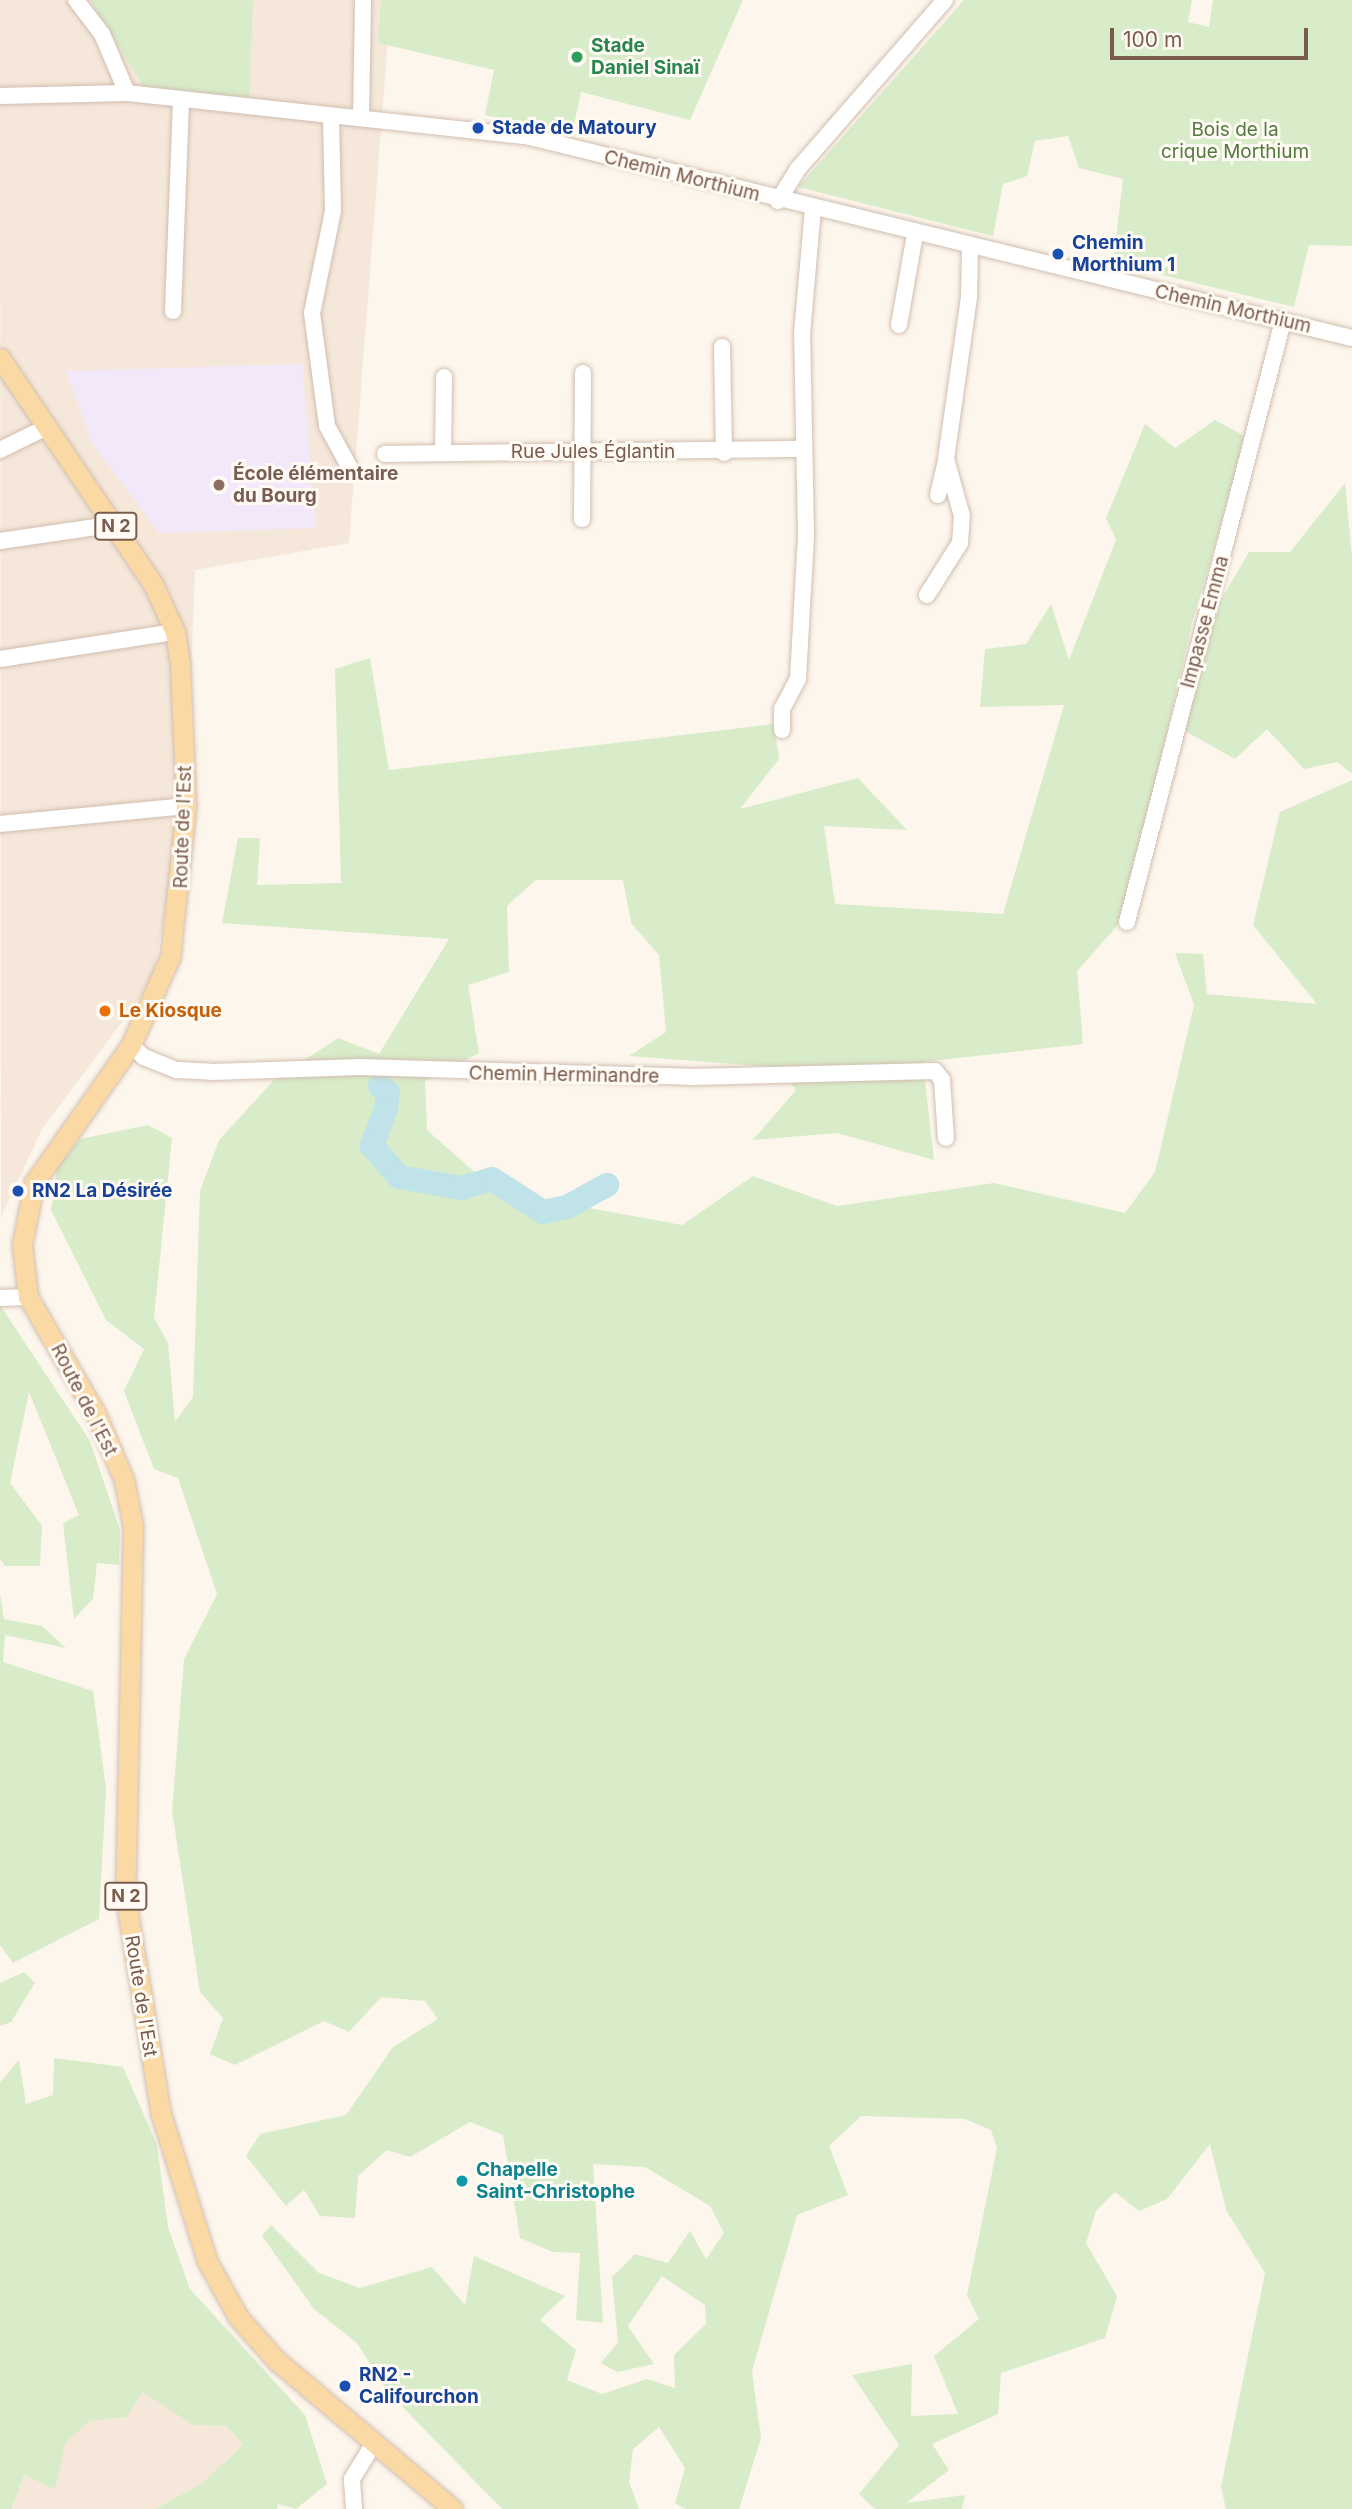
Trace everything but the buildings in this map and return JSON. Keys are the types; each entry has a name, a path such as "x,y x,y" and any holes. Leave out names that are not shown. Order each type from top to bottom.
{"main road":[{"name":"Route de l'Est","path":"0,358 111,519 175,632 186,806 170,957 131,1045 34,1183 22,1245 28,1297 96,1414 124,1480 134,1526 125,1895 169,2145 207,2261 238,2318 276,2360 453,2509"}],"street":[{"path":"76,0 108,46 127,93"},
{"path":"361,118 363,0"},
{"path":"778,201 798,169 945,0"},
{"name":"Chemin Morthium","path":"0,96 127,93 530,137 970,249 1352,338"},
{"path":"173,311 181,100"},
{"path":"331,116 333,211 312,313 327,426 349,468"},
{"path":"782,730 782,709 798,679 806,535 802,449 802,334 813,209"},
{"path":"899,326 915,234"},
{"path":"938,495 970,297 970,249"},
{"name":"Impasse Emma","path":"1127,922 1283,321"},
{"path":"722,346 724,453"},
{"path":"582,519 583,373"},
{"path":"443,453 444,377"},
{"path":"0,450 47,427"},
{"name":"Rue Jules Églantin","path":"385,454 724,453 802,449"},
{"path":"927,595 960,543 962,516 946,458"},
{"path":"0,541 96,527 111,519"},
{"path":"0,659 175,632"},
{"path":"0,824 186,806"},
{"name":"Chemin Herminandre","path":"131,1045 144,1057 177,1070 212,1072 360,1067 691,1077 935,1071 942,1080 946,1138"},
{"path":"0,1298 28,1297"},
{"path":"354,2509 352,2479 373,2443"}],"shaded area":[{"path":"0,0 391,0 349,543 195,570 186,806 151,983 42,1129 1,1217"},
{"name":"École élémentaire du Bourg","path":"302,364 316,528 159,533 92,443 66,371"},
{"path":"143,2391 193,2425 226,2426 243,2445 201,2484 155,2509 12,2509 24,2475 90,2421 127,2417"}],"green space":[{"path":"90,0 253,0 249,102 145,89"},
{"name":"Stade Daniel Sinaï","path":"381,0 743,0 690,120 581,92 572,134 485,115 494,70 378,43"},
{"name":"Bois de la crique Morthium","path":"964,0 1192,0 1188,22 1209,27 1213,0 1352,0 1352,246 1309,245 1294,307 1113,263 1123,179 1079,168 1068,136 1035,141 1027,176 1003,184 993,236 798,187"},
{"path":"1215,420 1246,437 1192,623 1124,918 1077,971 1083,1044 923,1062 934,1160 837,1133 753,1140 796,1090 775,1067 629,1056 666,1032 659,955 631,923 623,880 536,880 507,906 509,972 468,985 479,1053 425,1081 427,1130 496,1191 682,1225 753,1176 837,1206 994,1183 1125,1213 1155,1172 1194,1005 1175,953 1203,954 1207,994 1317,1004 1253,925 1280,812 1352,780 1352,2509 1226,2509 1221,2487 1265,2273 1226,2210 1210,2144 1167,2199 1139,2211 1115,2192 1096,2211 1086,2243 1117,2296 1105,2338 1001,2373 998,2414 932,2444 949,2470 906,2503 965,2495 962,2509 875,2509 859,2494 899,2445 852,2375 912,2364 911,2416 958,2414 934,2356 979,2319 967,2295 997,2148 991,2130 965,2119 861,2116 829,2146 848,2195 797,2215 752,2371 761,2438 739,2509 685,2509 675,2503 685,2468 659,2427 633,2449 629,2482 639,2509 502,2509 387,2391 357,2343 314,2309 262,2236 271,2225 319,2273 360,2288 432,2267 465,2305 474,2256 565,2296 540,2320 576,2350 567,2380 602,2394 647,2379 675,2388 674,2355 706,2324 705,2305 662,2276 628,2326 654,2364 617,2372 601,2363 618,2342 612,2277 635,2254 668,2263 690,2231 706,2259 724,2233 710,2206 645,2167 593,2164 603,2323 576,2320 580,2253 553,2252 520,2238 503,2135 470,2122 410,2157 387,2150 358,2176 355,2218 320,2216 304,2190 286,2206 246,2156 260,2134 346,2115 393,2047 438,2019 425,2001 381,1997 349,2032 324,2021 235,2065 210,2054 223,2018 200,1992 172,1811 184,1659 217,1594 178,1478 154,1469 124,1391 144,1349 106,1320 51,1210 57,1168 80,1139 148,1125 172,1138 154,1318 168,1343 175,1422 193,1397 200,1191 219,1140 274,1080 338,1038 379,1054 449,939 222,923 238,838 260,838 257,885 341,883 335,669 370,658 389,770 774,724 779,759 740,809 858,778 907,830 824,826 835,904 1003,914 1064,705 980,707 985,649 1026,644 1051,604 1069,660 1116,540 1106,518 1145,424 1175,448"},
{"path":"1345,483 1352,557 1352,774 1337,762 1304,769 1267,729 1235,759 1185,731 1212,615 1249,552 1290,552"},
{"path":"0,1305 90,1441 120,1530 119,1565 97,1563 93,1599 74,1619 63,1523 79,1515 29,1392 10,1483 42,1526 40,1566 5,1566 0,1559"},
{"path":"0,1593 4,1619 42,1626 66,1648 5,1635 3,1662 93,1691 106,1789 99,1919 13,1963 0,1945"},
{"path":"24,1972 35,1983 11,2022 0,2026 0,1983"},
{"path":"54,2058 123,2067 157,2145 168,2227 190,2289 305,2415 327,2484 296,2509 278,2504 277,2509 155,2509 201,2484 243,2445 226,2426 193,2425 143,2392 127,2417 90,2421 65,2443 55,2489 24,2475 12,2509 0,2509 0,2082 19,2060 26,2104 53,2095"}],"waterway":[{"path":"380,1086 388,1092 386,1109 372,1146 399,1177 461,1188 492,1179 543,1212 567,1207 607,1185"}],"place":[{"name":"Stade Daniel Sinaï","path":"577,57"},
{"name":"Stade de Matoury","path":"478,128"},
{"name":"Chemin Morthium 1","path":"1058,254"},
{"name":"École élémentaire du Bourg","path":"219,485"},
{"name":"Le Kiosque","path":"105,1011"},
{"name":"RN2 La Désirée","path":"18,1191"},
{"name":"Chapelle Saint-Christophe","path":"462,2181"},
{"name":"RN2 - Califourchon","path":"345,2386"}]}
